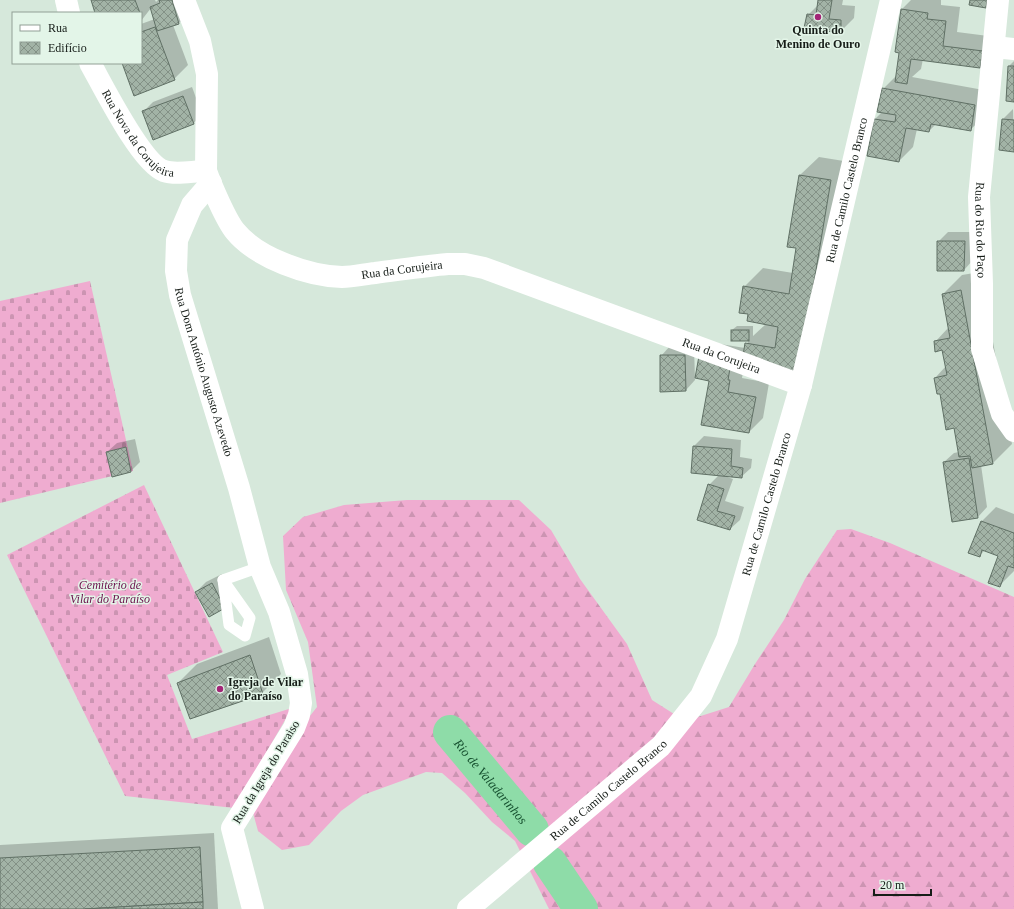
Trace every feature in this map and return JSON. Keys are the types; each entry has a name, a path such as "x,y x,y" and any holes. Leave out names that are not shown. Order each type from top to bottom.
{"street":[{"path":"66,0 69,12"},
{"name":"Rua da Corujeira","path":"184,0 200,41 207,74 209,177 235,231 249,244 287,265 310,272 342,277 448,264 465,264 484,268 801,385"},
{"name":"Rua de Camilo Castelo Branco","path":"468,909 661,746 700,696 727,639 801,385 891,0"},
{"name":"Rua do Rio do Paço","path":"998,0 1004,48 979,197 982,284 982,349 1002,414 1014,431"},
{"name":"Rua Nova da Corujeira","path":"91,64 137,144 152,164 163,171 209,177"},
{"name":"Rua Dom António Augusto Azevedo","path":"209,177 192,205 177,240 176,271 180,296 239,488 260,567"},
{"name":"Rua da Igreja do Paraiso","path":"253,909 232,828 294,728 299,715 301,703 297,674 279,612 260,567"}],"lane":[{"path":"224,580 260,567"}],"green space":[{"path":"90,281 133,471 0,503 0,301"},
{"name":"Cemitério de Vilar do Paraíso","path":"144,485 223,652 167,675 192,739 292,708 234,808 125,796 7,555"},
{"path":"407,500 519,500 551,530 580,579 627,644 652,700 685,721 729,707 784,620 805,579 837,530 851,529 890,543 1014,597 1014,909 549,909 515,841 492,822 465,793 442,773 426,772 363,795 341,811 309,845 282,850 258,831 250,802 299,730 317,707 308,642 286,590 283,536 303,517 344,505"}],"building":[{"path":"91,0 135,0 140,12 95,12"},
{"path":"159,0 172,0 179,24 157,31 150,7 160,3"},
{"name":"Quinta do Menino de Ouro","path":"818,0 832,0 829,19 841,20 841,33 804,28 807,14 816,15"},
{"path":"970,0 987,0 986,8 969,5"},
{"path":"901,9 928,13 927,19 946,21 943,46 983,51 980,68 911,59 907,84 895,82 899,53 895,52"},
{"path":"155,27 175,80 134,96 122,64 142,64 142,32"},
{"path":"1008,66 1014,66 1014,102 1006,101"},
{"path":"882,88 975,105 971,131 931,124 929,132 906,128 899,162 867,156 874,119 895,122 896,115 877,112"},
{"path":"183,96 194,124 153,140 142,111"},
{"path":"1002,119 1014,120 1014,152 999,150"},
{"path":"799,175 831,180 799,372 742,362 745,343 775,348 778,327 747,321 748,314 739,313 743,286 789,294 796,248 787,247"},
{"path":"937,241 965,241 964,271 937,271"},
{"path":"961,290 993,464 972,468 970,456 959,457 954,428 946,430 940,394 937,394 934,378 947,375 942,350 935,352 934,341 950,338 942,294"},
{"path":"731,330 749,330 749,341 731,341"},
{"path":"660,355 685,355 686,391 660,392"},
{"path":"699,356 731,362 728,392 756,397 749,433 701,425 709,381 695,378"},
{"path":"693,446 732,449 731,466 743,468 742,478 691,473"},
{"path":"126,447 131,472 112,477 106,452"},
{"path":"969,458 978,518 952,522 943,462"},
{"path":"708,484 724,489 717,511 735,516 730,530 697,520"},
{"path":"981,521 1014,533 1014,568 1008,566 1000,587 988,583 998,556 982,550 980,557 968,553"},
{"path":"212,583 225,608 209,617 195,592"},
{"name":"Igreja de Vilar do Paraíso","path":"250,655 263,694 190,719 177,683"},
{"path":"200,847 203,902 85,909 0,909 0,858"},
{"path":"203,902 203,909 85,909"}],"waterway":[{"name":"Rio de Valadarinhos","path":"450,732 532,830"},
{"name":"Rio de Valadarinhos","path":"550,863 581,909"}],"place":[{"name":"Quinta do Menino de Ouro","path":"818,17"},
{"name":"Igreja de Vilar do Paraíso","path":"220,689"}]}
